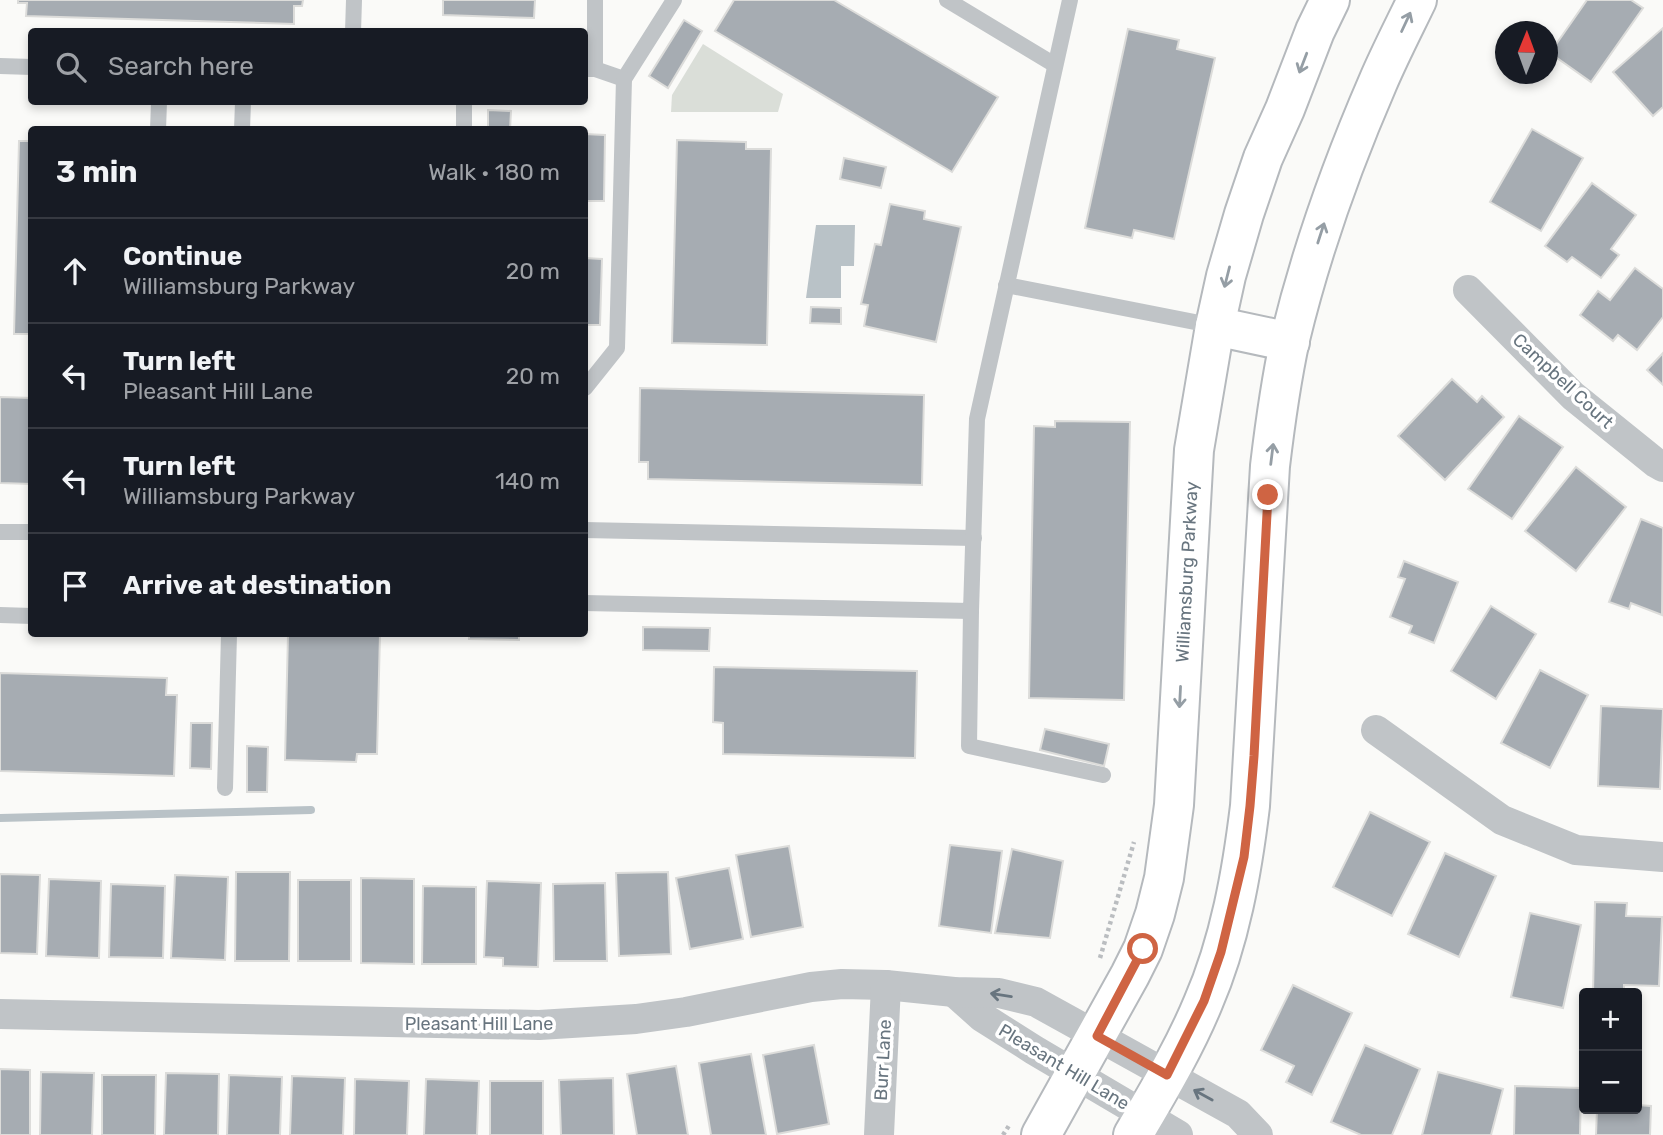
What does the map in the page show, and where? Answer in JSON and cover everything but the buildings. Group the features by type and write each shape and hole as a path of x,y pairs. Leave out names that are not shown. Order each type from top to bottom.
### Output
{"street":[{"name":"Williamsburg Parkway","path":"1041,1135 1143,949 1155,914 1164,878 1174,805 1194,450 1215,326 1226,276 1263,158 1330,0"},
{"path":"1139,1125 1204,1001 1221,952 1244,857 1254,756 1270,466 1290,342 1337,187 1378,82 1417,0"},
{"name":"Campbell Court","path":"1468,290 1573,396 1663,467"},
{"path":"1215,326 1290,342"},
{"path":"1376,730 1502,820 1576,850 1663,857"},
{"name":"Pleasant Hill Lane","path":"0,1014 539,1025 590,1023 686,1012 811,987 842,984 999,993 1036,1002 1238,1114 1258,1135"},
{"name":"Burr Lane","path":"879,1135 886,985"},
{"name":"Pleasant Hill Lane","path":"954,992 982,1017 1076,1075 1139,1125 1178,1135"}],"lane":[{"path":"353,28 354,0"},
{"path":"595,0 590,69 624,79"},
{"path":"588,384 617,348 624,79 674,0"},
{"path":"947,0 1055,65"},
{"path":"1070,0 977,419 969,746 1103,775"},
{"path":"0,66 28,66"},
{"path":"159,105 159,126"},
{"path":"242,126 243,105"},
{"path":"464,105 464,126"},
{"path":"1006,285 1215,326"},
{"path":"588,530 974,538"},
{"path":"0,532 28,533"},
{"path":"588,603 971,611"},
{"path":"0,615 28,616"},
{"path":"225,788 229,637"}],"shaded area":[{"path":"703,44 783,94 778,112 671,112 672,95"},
{"path":"816,225 855,225 854,266 841,266 841,298 806,298"}],"waterway":[{"path":"0,818 311,810"}],"route":[{"path":"1143,949 1097,1036 1167,1075 1204,1001 1221,952 1244,857 1254,756 1268,495"}]}
